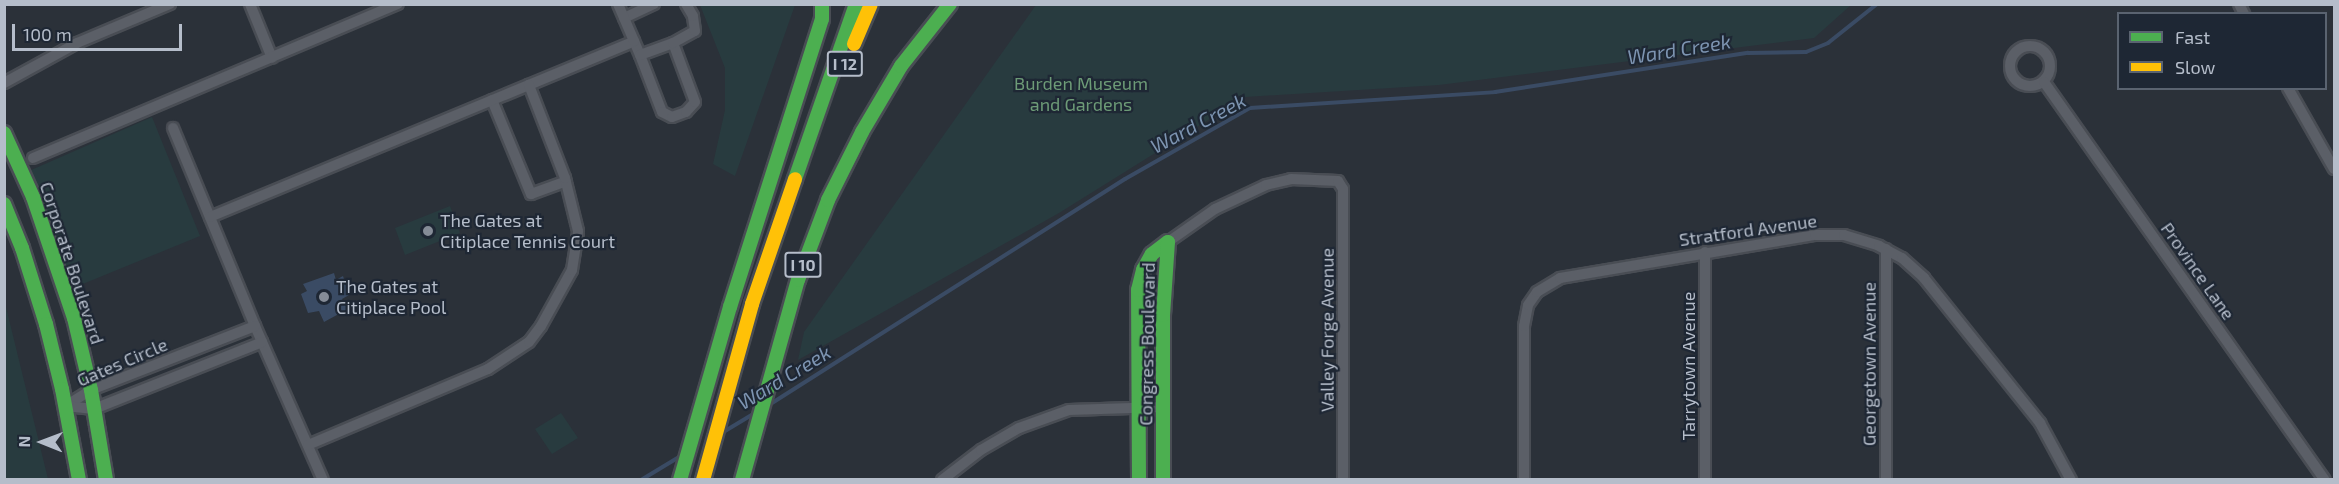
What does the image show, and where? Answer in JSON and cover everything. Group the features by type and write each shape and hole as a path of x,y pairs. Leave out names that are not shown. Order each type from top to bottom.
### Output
{"main road":[{"path":"680,480 710,375 822,19 822,4"},
{"path":"822,19 834,4"},
{"name":"I 10","path":"703,480 752,304 855,4"},
{"name":"I 12","path":"814,121 840,76 871,4"},
{"name":"I 10","path":"742,480 812,240 862,132 901,66 950,4"},
{"name":"Corporate Boulevard","path":"4,133 33,197 74,318 91,390 106,480"},
{"path":"4,204 22,248 46,324 79,480"},
{"name":"Congress Boulevard","path":"1139,480 1138,290 1143,270 1152,254 1168,242"},
{"name":"Congress Boulevard","path":"1163,480 1163,315 1168,242"},
{"path":"1139,314 1163,315"}],"street":[{"path":"4,83 77,43 170,4"},
{"path":"250,4 272,58"},
{"path":"33,158 398,4"},
{"path":"618,4 662,112 672,117 686,112 695,102 673,43"},
{"path":"624,18 654,4"},
{"path":"639,55 673,43 695,31 693,16 686,4"},
{"path":"210,218 634,41"},
{"name":"Province Lane","path":"2044,82 2325,480"},
{"path":"308,445 488,369 529,342 556,301 572,270 578,231 566,181 529,85"},
{"path":"2289,90 2334,169"},
{"path":"492,100 531,194 566,181"},
{"path":"173,128 255,326 323,480"},
{"name":"Valley Forge Avenue","path":"1168,242 1215,209 1266,185 1291,179 1338,181 1343,189 1343,480"},
{"name":"Stratford Avenue","path":"1524,480 1524,326 1528,305 1537,292 1560,278 1815,235 1844,235 1886,249 1902,258 1924,278 2040,423 2071,480"},
{"name":"Georgetown Avenue","path":"1886,249 1886,480"},
{"name":"Tarrytown Avenue","path":"1705,252 1705,480"},
{"name":"Gates Circle","path":"65,406 91,390 255,326"},
{"name":"Gates Circle","path":"65,406 94,409 262,342"},
{"path":"942,480 981,450 1040,420 1069,410 1163,407"}],"green space":[{"path":"700,5 795,5 735,176 713,164 725,110 725,68"},
{"name":"Burden Museum and Gardens","path":"1036,5 1851,5 1814,38 1439,85 1245,97 1059,213 798,360 804,332"},
{"path":"152,117 200,236 73,288 29,171"},
{"name":"The Gates at Citiplace Tennis Court","path":"450,206 460,233 405,255 395,228"},
{"path":"5,303 48,479 5,479"},
{"path":"561,413 578,438 552,454 535,429"}],"water":[{"name":"The Gates at Citiplace Pool","path":"334,273 336,280 343,276 349,295 342,299 348,309 324,322 319,311 308,313 301,294 307,291 303,284"}],"waterway":[{"name":"Ward Creek","path":"772,403 1125,179 1250,108 1495,92 1748,53 1806,52 1828,43 1877,4"},
{"name":"Ward Creek","path":"725,431 752,415"},
{"name":"Ward Creek","path":"641,480 679,457"}],"traffic: fast":[{"path":"680,480 730,307 822,19 822,4"},
{"path":"795,179 856,4"},
{"path":"742,480 798,280 828,200 862,132 901,66 950,4"},
{"path":"4,133 33,197 74,318 91,390 106,480"},
{"path":"4,204 22,248 46,324 62,389 79,480"},
{"path":"1139,480 1138,290 1143,270 1152,254 1168,242"},
{"path":"1163,480 1163,315 1168,242"}],"traffic: slow":[{"path":"854,44 871,4"},
{"path":"703,480 752,304 795,179"}],"place":[{"name":"The Gates at Citiplace Tennis Court","path":"428,231"},
{"name":"The Gates at Citiplace Pool","path":"324,297"}]}
